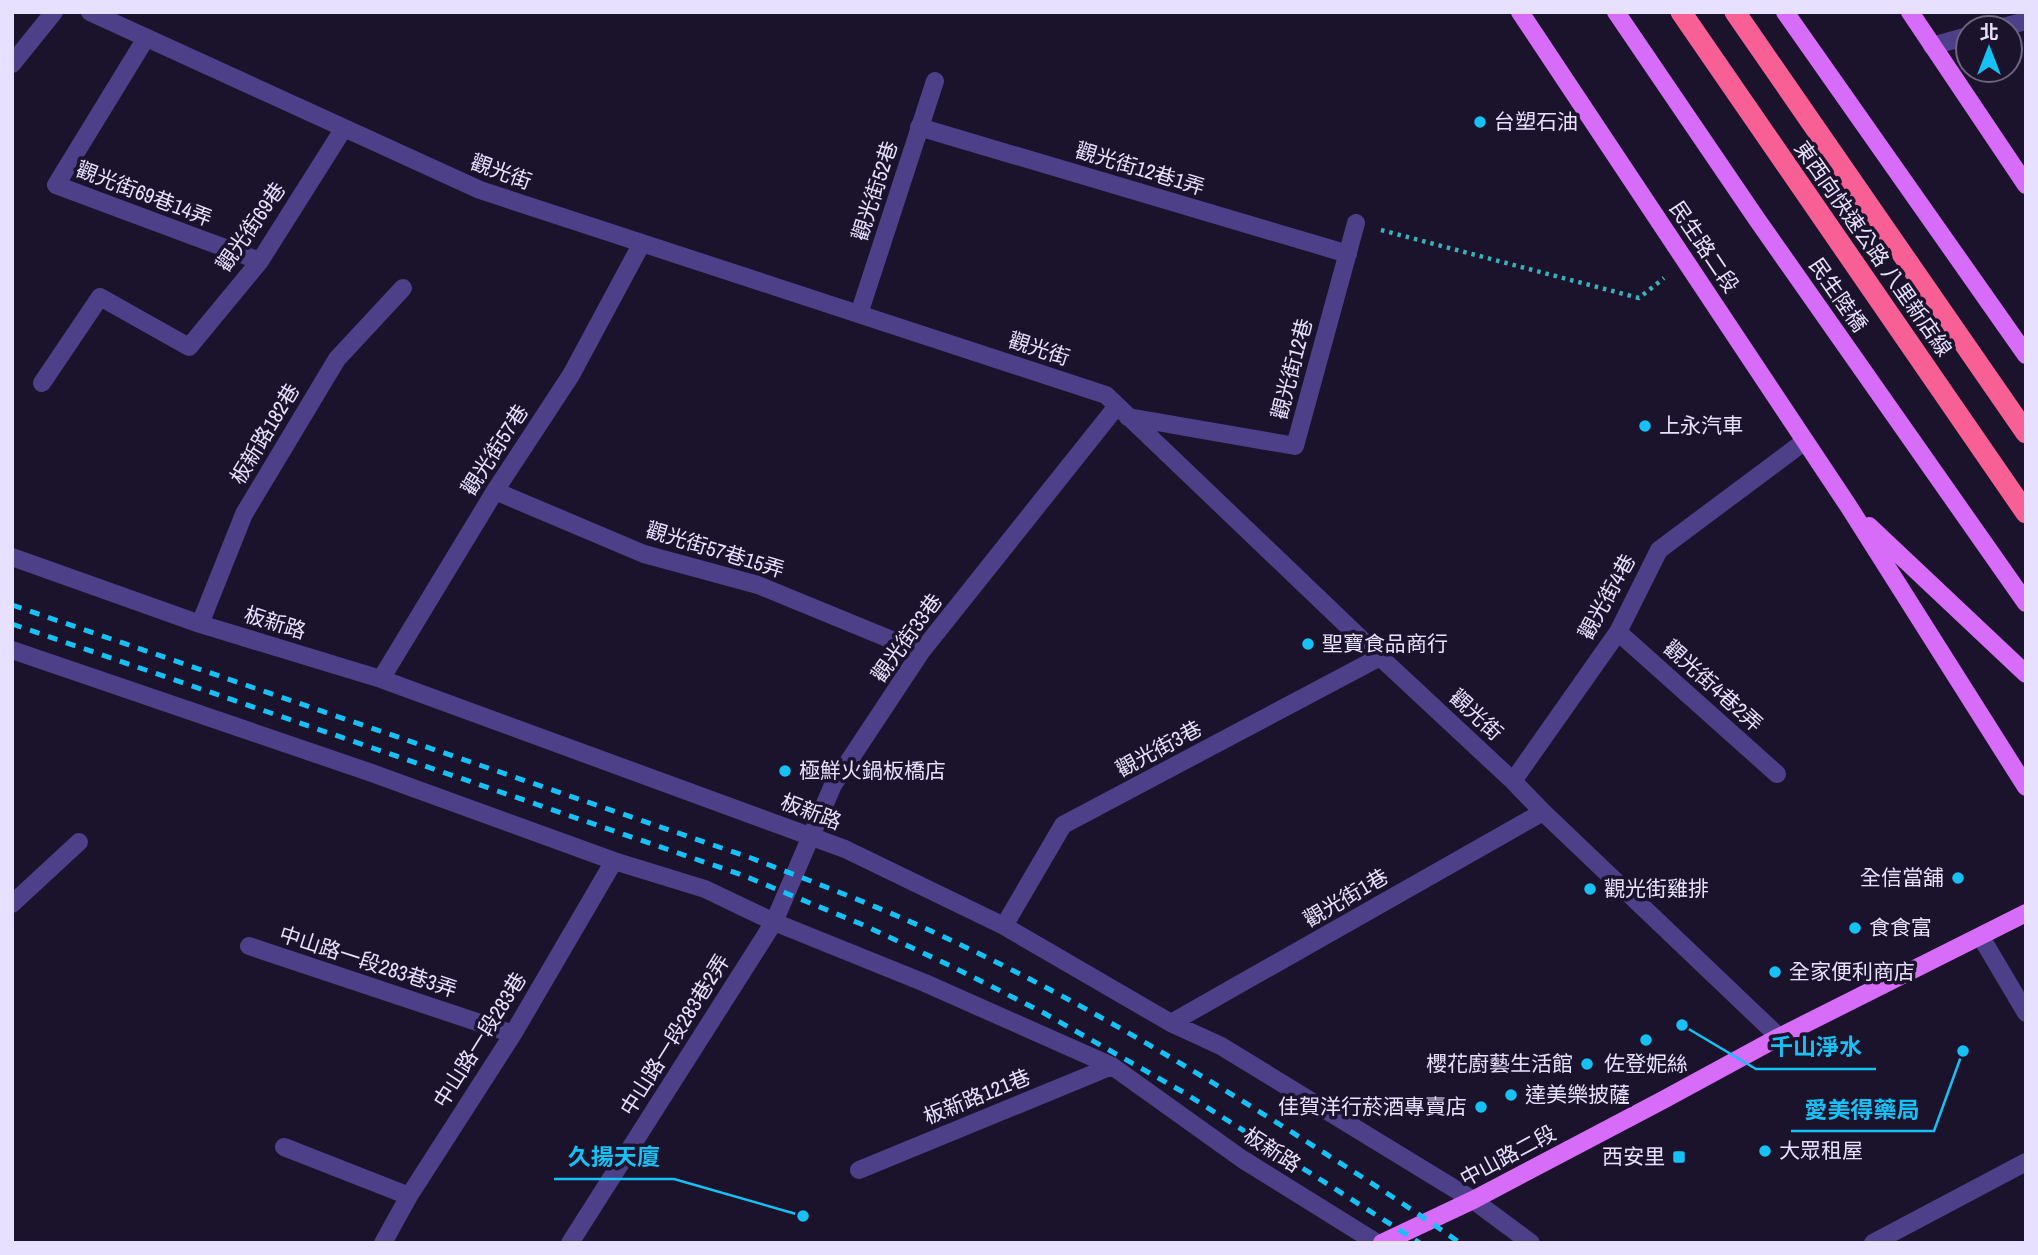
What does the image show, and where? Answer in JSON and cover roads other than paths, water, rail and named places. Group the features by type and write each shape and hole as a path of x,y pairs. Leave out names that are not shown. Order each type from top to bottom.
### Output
{"highway":[{"name":"東西向快速公路 八里新店線","path":"1681,12 2026,513"},
{"name":"東西向快速公路 八里新店線","path":"1735,12 2026,433"}],"main road":[{"name":"民生路二段","path":"1520,12 1849,507 2026,787"},
{"name":"民生陸橋","path":"1616,12 1756,218 2026,603"},
{"path":"1785,12 2026,355"},
{"path":"1910,12 2026,186"},
{"name":"民生路二段","path":"1849,507 2026,674"},
{"name":"中山路二段","path":"1380,1243 1473,1200 1779,1037 2026,913"}],"street":[{"path":"12,64 54,12"},
{"name":"觀光街","path":"90,12 480,190 1106,395 1779,1037"},
{"name":"觀光街69巷14弄","path":"146,38 56,185 260,261"},
{"path":"1932,46 1954,40"},
{"name":"觀光街52巷","path":"859,314 934,81"},
{"name":"觀光街12巷1弄","path":"919,127 1348,254"},
{"name":"觀光街69巷","path":"43,383 100,297 189,347 260,261 344,128"},
{"name":"觀光街12巷","path":"1123,411 1295,446 1356,223"},
{"name":"觀光街57巷","path":"380,679 495,491 570,375 642,243"},
{"name":"板新路182巷","path":"200,625 244,514 337,359 403,288"},
{"name":"觀光街33巷","path":"774,922 833,785 921,652 1123,411"},
{"name":"觀光街4巷","path":"1513,781 1618,632 1659,550 1805,441"},
{"name":"觀光街57巷15弄","path":"495,491 644,554 758,585 921,652"},
{"name":"板新路","path":"12,557 200,625 380,679 845,849 1004,926 1171,1023 1221,1046 1473,1200 1531,1243"},
{"name":"觀光街4巷2弄","path":"1618,632 1777,774"},
{"name":"板新路","path":"12,650 369,772 614,861 705,889 774,922 925,983 1112,1066 1242,1158 1380,1243"},
{"name":"觀光街3巷","path":"1004,926 1063,825 1380,657"},
{"name":"觀光街1巷","path":"1171,1023 1543,812"},
{"path":"12,904 79,842"},
{"name":"中山路一段283巷","path":"383,1243 409,1196 513,1034 614,861"},
{"name":"中山路一段283巷2弄","path":"570,1243 774,922"},
{"path":"1981,937 2026,1013"},
{"name":"中山路一段283巷3弄","path":"249,946 513,1034"},
{"name":"板新路121巷","path":"859,1170 1112,1066"},
{"path":"284,1147 409,1196"},
{"path":"1873,1243 2026,1162"}],"railway":[{"path":"12,605 751,858 909,921 1043,986 1162,1053 1348,1168 1460,1243"},
{"path":"12,624 742,875 861,924 1042,1012 1183,1092 1420,1243"}],"place":[{"name":"台塑石油","path":"1480,122"},
{"name":"上永汽車","path":"1645,426"},
{"name":"聖寶食品商行","path":"1308,644"},
{"name":"極鮮火鍋板橋店","path":"785,771"},
{"name":"全信當舖","path":"1958,878"},
{"name":"觀光街雞排","path":"1590,889"},
{"name":"食食富","path":"1855,928"},
{"name":"全家便利商店","path":"1775,972"},
{"name":"千山淨水","path":"1682,1025"},
{"name":"佐登妮絲","path":"1646,1040"},
{"name":"愛美得藥局","path":"1963,1051"},
{"name":"櫻花廚藝生活館","path":"1587,1064"},
{"name":"達美樂披薩","path":"1511,1095"},
{"name":"佳賀洋行菸酒專賣店","path":"1481,1107"},
{"name":"大眾租屋","path":"1765,1151"},
{"name":"西安里","path":"1679,1157"},
{"name":"久揚天廈","path":"803,1216"}]}
